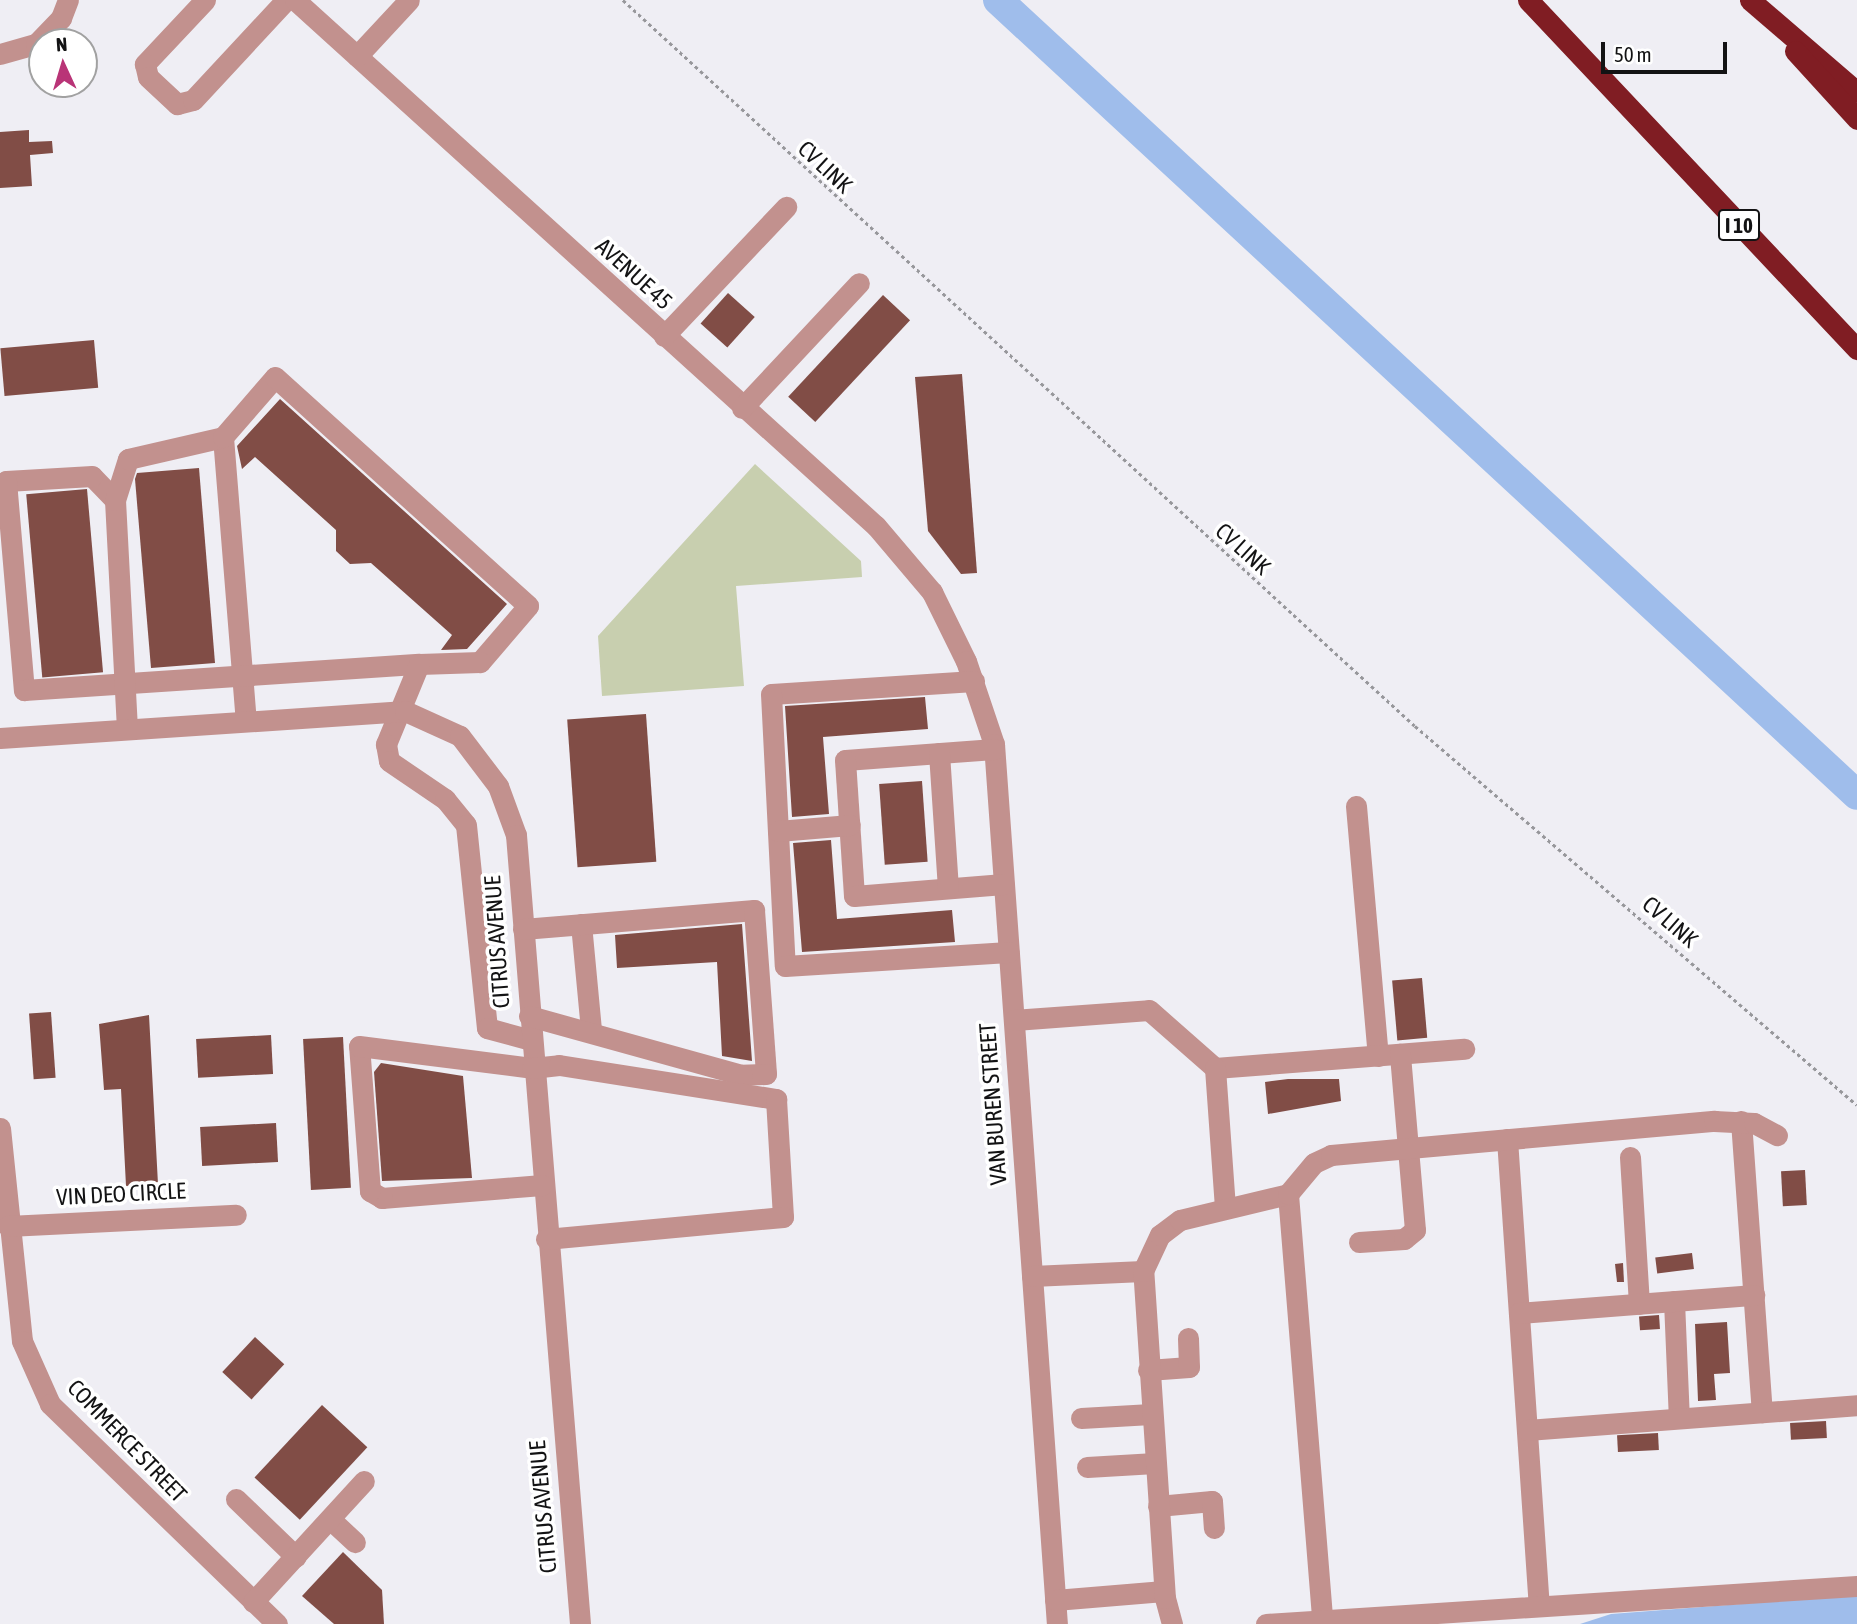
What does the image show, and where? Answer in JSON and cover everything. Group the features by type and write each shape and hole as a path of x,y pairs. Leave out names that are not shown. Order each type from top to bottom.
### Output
{"highway":[{"name":"I 10","path":"1528,0 1855,349"},
{"path":"1757,7 1857,92"},
{"path":"1757,7 1857,119"}],"street":[{"path":"0,54 36,44 61,18 68,0"},
{"path":"205,0 145,64 148,77 177,104 193,100 286,0"},
{"name":"AVENUE 45","path":"295,0 742,408 876,526 932,592"},
{"path":"357,57 409,0"},
{"path":"664,336 786,207"},
{"path":"742,408 859,283"},
{"path":"115,500 92,476 3,481 24,690 124,680 242,672 480,662 528,606 275,377 223,437 128,459 115,500 124,680 127,729"},
{"path":"223,437 246,722"},
{"name":"VAN BUREN STREET","path":"932,592 974,681 994,750 1057,1624"},
{"path":"419,664 404,711 386,744 389,761 445,799 466,825 487,1028 531,1040"},
{"path":"974,681 771,694 785,966 1009,952"},
{"name":"CITRUS AVENUE","path":"0,738 404,711 460,736 498,786 516,835 532,1068 580,1624"},
{"path":"994,750 845,760 854,896 1004,884"},
{"path":"939,753 948,888"},
{"path":"1356,806 1378,1056"},
{"path":"778,831 850,825"},
{"path":"523,929 754,910 766,1074 742,1075 591,1030 529,1016"},
{"path":"581,924 591,1030"},
{"path":"1014,1020 1149,1010 1215,1068 1225,1206"},
{"path":"542,1185 382,1198 370,1191 359,1046 532,1068 559,1065 776,1099 783,1217 547,1239"},
{"path":"1215,1068 1464,1049"},
{"path":"1360,1242 1412,1235 1400,1054"},
{"path":"1172,1624 1164,1591 1143,1271 1160,1236 1180,1220 1225,1206 1288,1194 1314,1163 1331,1155 1741,1121 1777,1135"},
{"path":"1741,1121 1762,1412"},
{"name":"COMMERCE STREET","path":"0,1128 8,1226 22,1341 50,1404 277,1624"},
{"path":"1507,1139 1539,1606"},
{"path":"1630,1157 1639,1304"},
{"path":"1288,1194 1322,1619"},
{"name":"VIN DEO CIRCLE","path":"8,1226 236,1215"},
{"path":"1032,1276 1143,1271"},
{"path":"1519,1312 1754,1295"},
{"path":"1674,1301 1679,1418"},
{"path":"1148,1370 1189,1367 1188,1338"},
{"path":"1527,1430 1857,1405"},
{"path":"1081,1418 1152,1414"},
{"path":"1087,1467 1155,1463"},
{"path":"253,1602 364,1481"},
{"path":"236,1499 296,1557"},
{"path":"1158,1506 1212,1502 1214,1528"},
{"path":"331,1518 355,1542"},
{"path":"1266,1624 1857,1586"},
{"path":"1055,1600 1164,1591"}],"path":[{"name":"CV LINK","path":"623,0 1415,726 1857,1105"}],"green space":[{"path":"755,464 861,561 862,577 736,586 744,686 602,696 598,636"}],"water":[{"path":"1857,1595 1857,1624 1580,1624 1611,1614"}],"building":[{"path":"29,130 29,142 52,141 53,153 30,155 32,186 0,188 0,132"},
{"path":"728,293 755,317 727,348 701,323"},
{"path":"883,295 910,320 815,422 788,397"},
{"path":"94,340 98,388 5,396 0,348"},
{"path":"962,374 977,573 961,574 928,531 915,377"},
{"path":"280,399 507,604 467,649 441,650 452,635 371,563 350,564 336,551 336,530 255,457 242,469 237,446"},
{"path":"199,468 215,663 151,668 135,479 137,473"},
{"path":"87,489 103,672 42,678 26,494"},
{"path":"925,697 928,729 823,737 829,814 792,817 785,706"},
{"path":"646,714 656,862 578,867 567,720"},
{"path":"922,781 928,862 885,865 879,784"},
{"path":"831,840 837,919 952,910 955,942 802,952 793,843"},
{"path":"742,924 752,1061 722,1056 717,962 617,968 615,935"},
{"path":"1422,978 1427,1038 1397,1040 1392,981"},
{"path":"51,1012 56,1078 34,1079 29,1014"},
{"path":"149,1015 158,1184 126,1186 121,1089 104,1090 99,1024"},
{"path":"271,1035 273,1074 198,1078 196,1039"},
{"path":"343,1037 351,1188 311,1190 303,1039"},
{"path":"381,1063 463,1076 472,1178 382,1181 374,1072"},
{"path":"1339,1079 1341,1101 1268,1114 1265,1082"},
{"path":"276,1123 278,1162 202,1166 200,1127"},
{"path":"1805,1170 1807,1205 1783,1206 1781,1171"},
{"path":"1692,1253 1694,1269 1657,1273 1655,1258"},
{"path":"1623,1263 1624,1282 1617,1282 1615,1264"},
{"path":"1659,1315 1660,1329 1640,1330 1639,1316"},
{"path":"1727,1322 1730,1373 1714,1374 1716,1400 1698,1401 1695,1324"},
{"path":"255,1337 284,1364 252,1399 222,1372"},
{"path":"322,1405 367,1447 300,1520 254,1477"},
{"path":"1826,1421 1827,1438 1791,1440 1790,1423"},
{"path":"1658,1433 1659,1450 1618,1452 1617,1435"},
{"path":"343,1552 382,1590 384,1624 334,1624 302,1596"}],"waterway":[{"path":"998,0 1857,795"}]}
